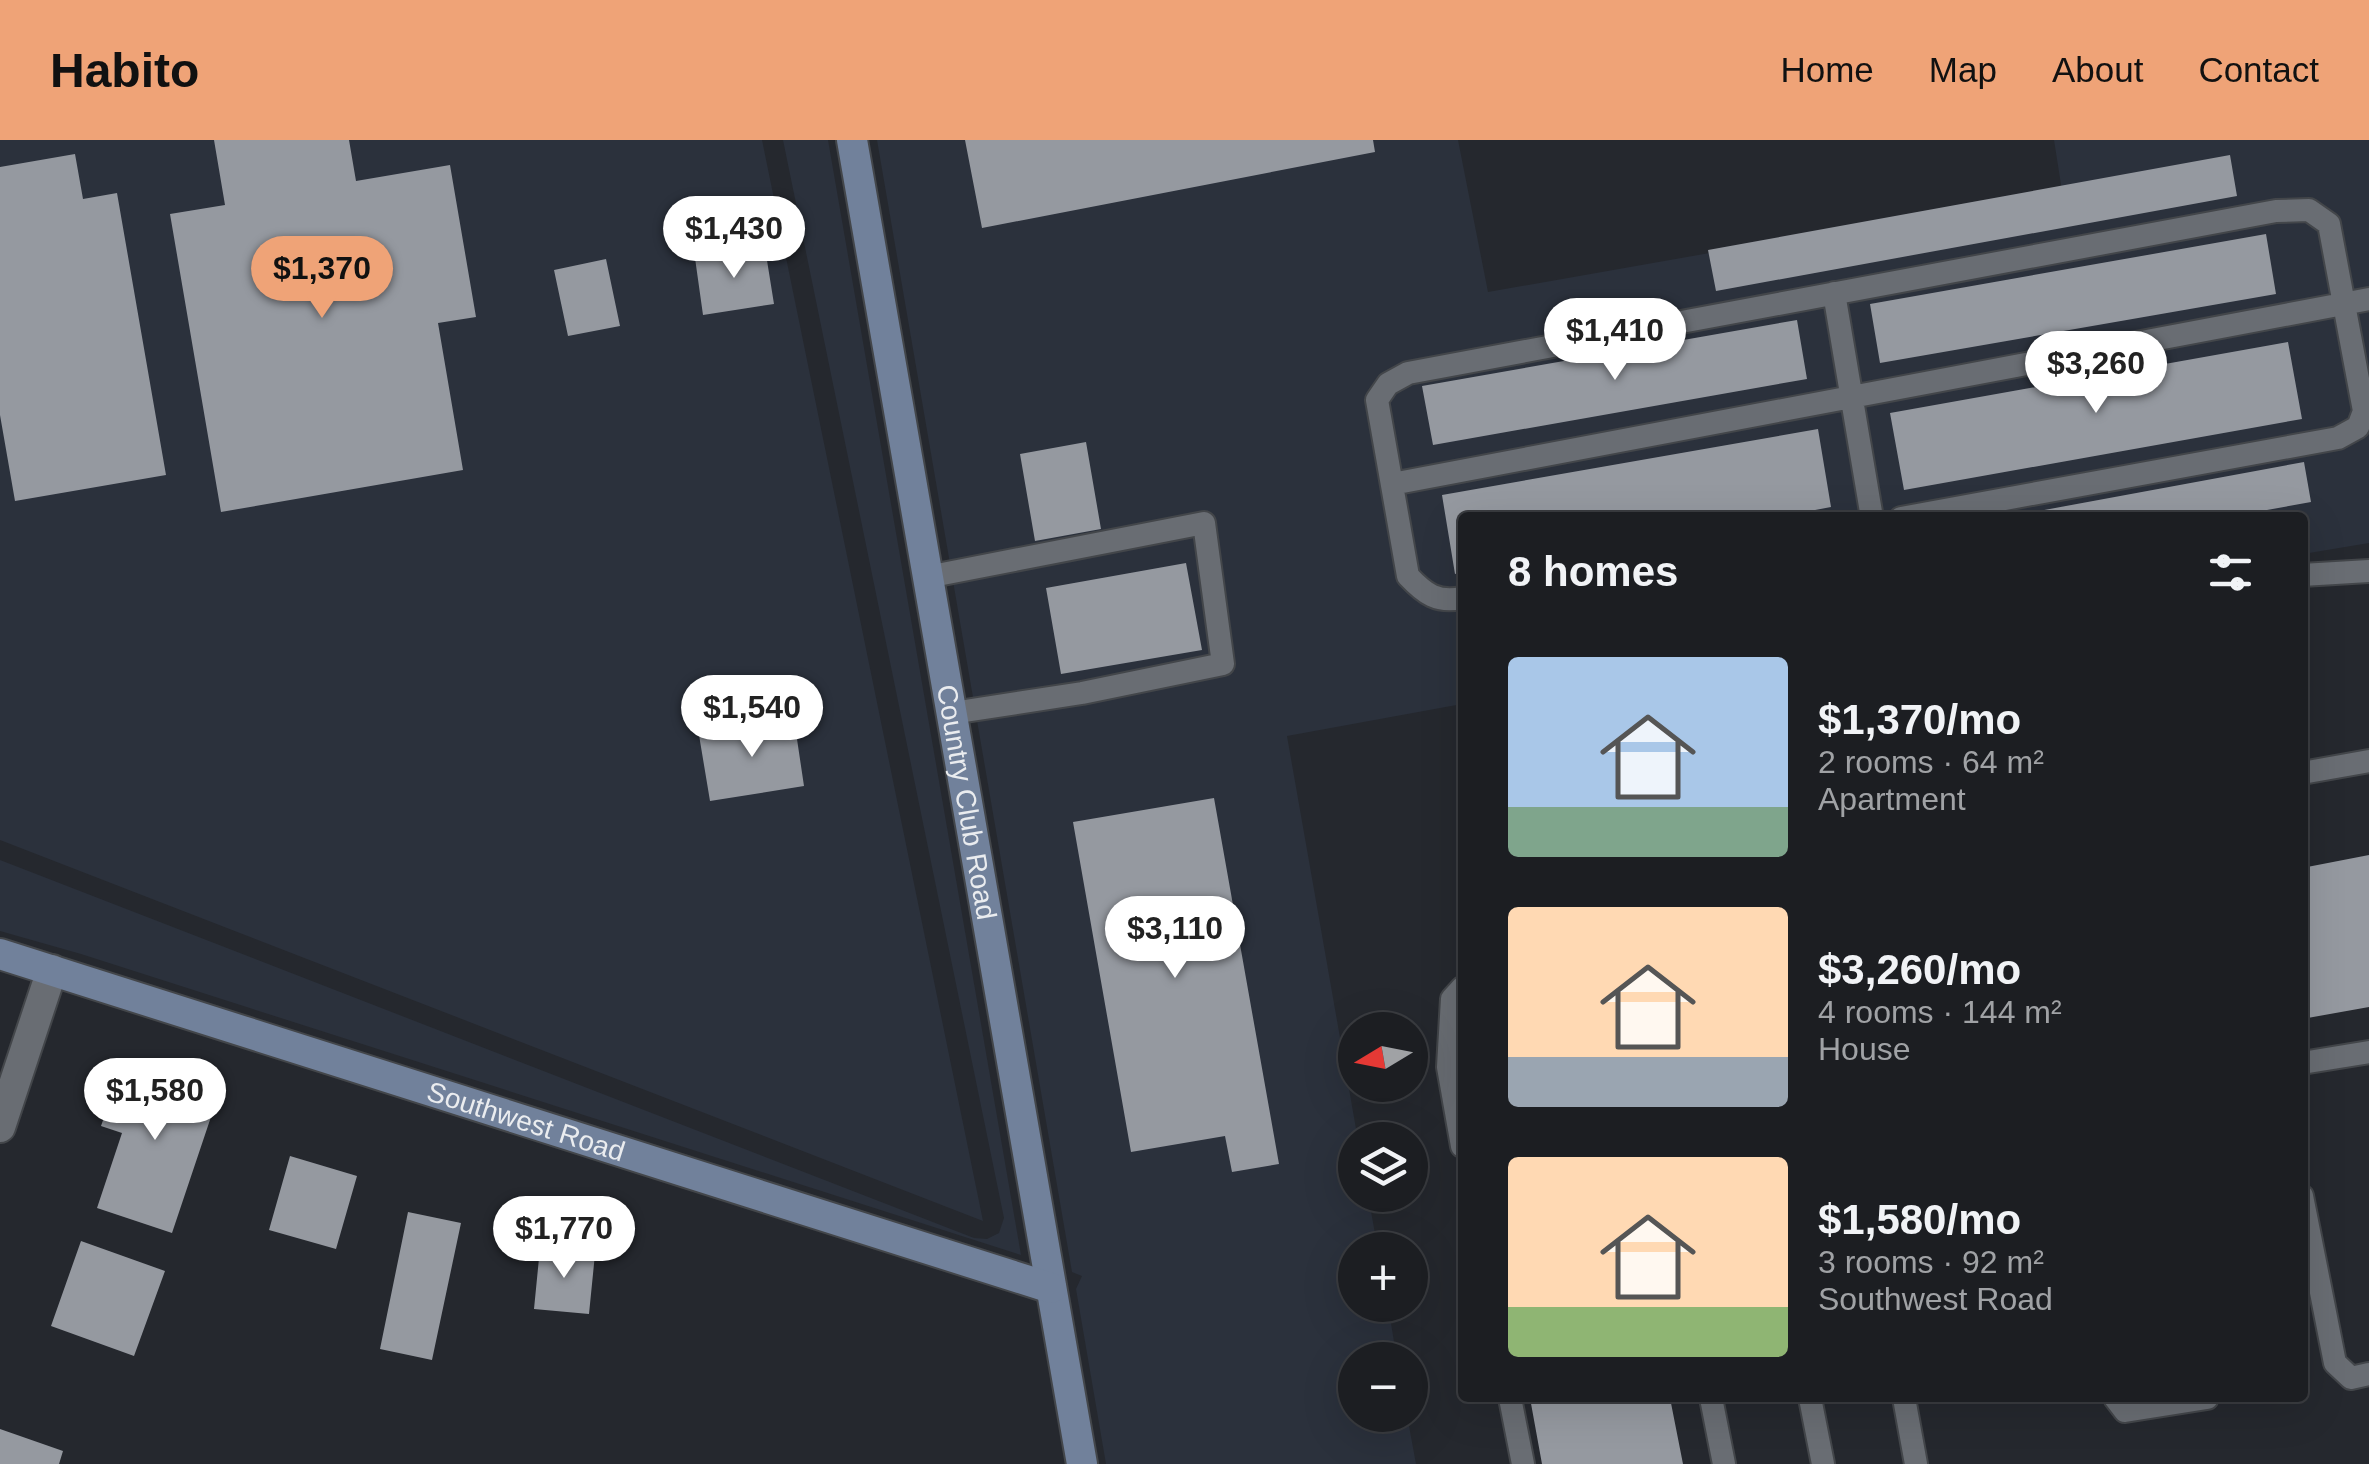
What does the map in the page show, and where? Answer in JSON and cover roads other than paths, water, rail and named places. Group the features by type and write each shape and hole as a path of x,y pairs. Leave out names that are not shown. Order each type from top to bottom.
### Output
{"street":[{"name":"Country Club Road","path":"852,140 1082,1464"},
{"name":"Southwest Road","path":"0,954 1051,1288"},
{"path":"0,1127 52,970"}],"lane":[{"path":"1458,599 1426,595 1408,576 1378,400 1388,384 1408,373 2276,211 2310,210 2329,224 2364,411 2358,427 2338,438 1934,512"},
{"path":"1834,293 1871,512"},
{"path":"1392,484 2369,299"},
{"path":"927,577 1204,523 1223,664 1082,694 952,713"},
{"path":"2308,574 2369,571"},
{"path":"2308,773 2369,761"},
{"path":"1458,992 1452,999 1448,1067 1458,1123"},
{"path":"2308,1062 2369,1052"},
{"path":"2308,1225 2336,1363 2351,1378 2369,1374"},
{"path":"1511,1402 1523,1464"},
{"path":"1712,1402 1724,1464"},
{"path":"1811,1402 1823,1464"},
{"path":"1905,1402 1916,1464"},
{"path":"2117,1402 2125,1411 2182,1402"}]}
